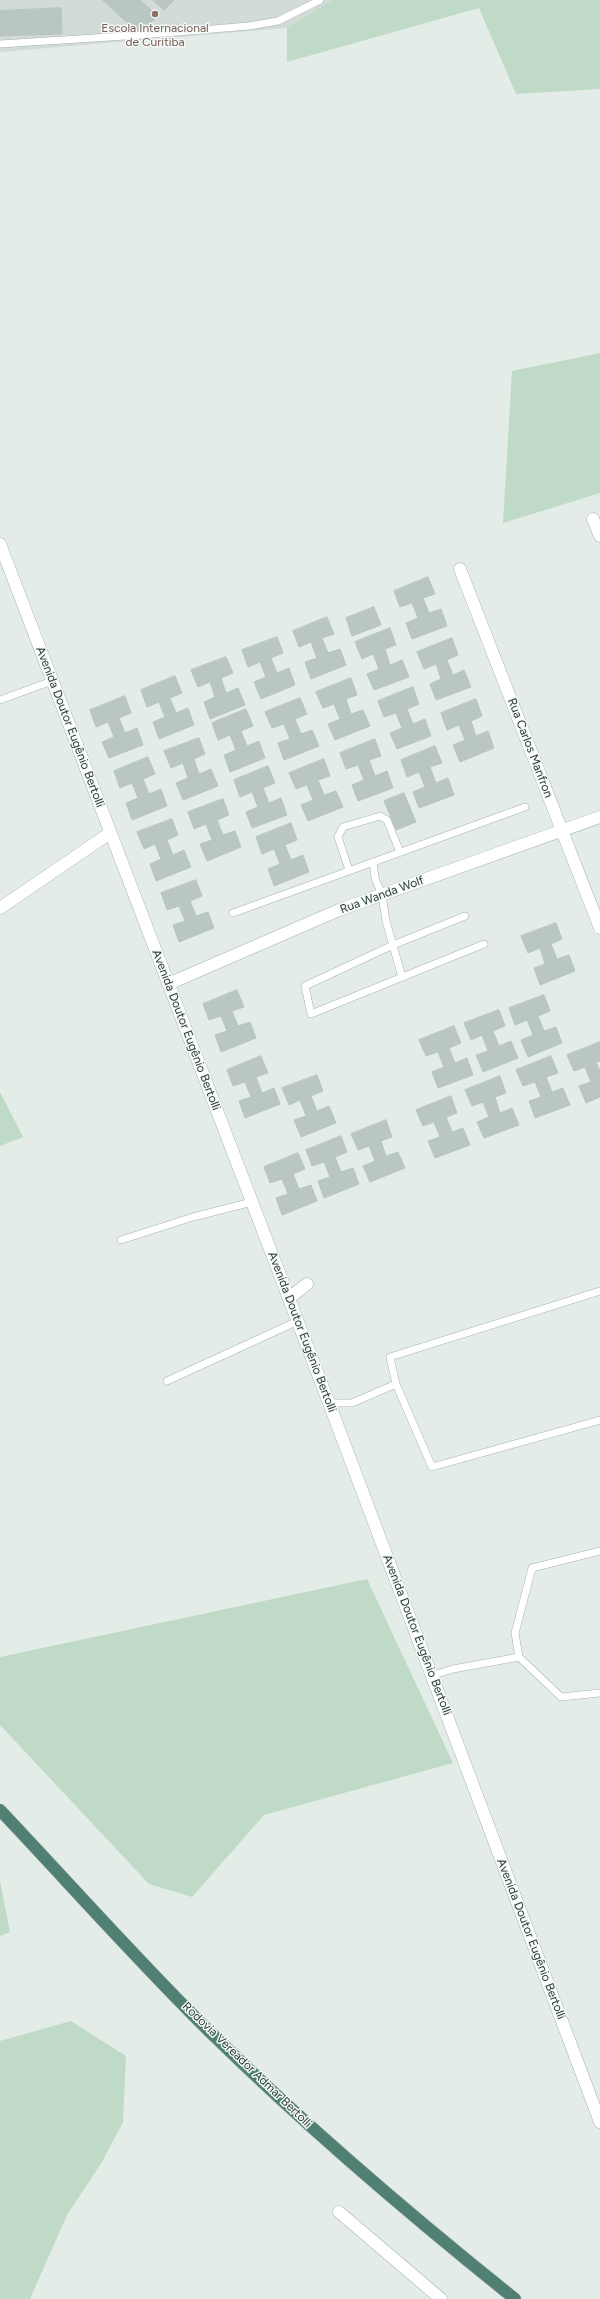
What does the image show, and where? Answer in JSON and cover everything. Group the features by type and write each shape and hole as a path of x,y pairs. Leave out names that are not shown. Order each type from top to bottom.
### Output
{"highway":[{"name":"Rodovia Vereador Admar Bertolli","path":"0,1810 168,1988 247,2067 393,2200 515,2299"}],"street":[{"path":"594,518 600,536"},
{"name":"Avenida Doutor Eugênio Bertolli","path":"0,544 298,1321 600,2122"},
{"name":"Rua Carlos Manfron","path":"460,569 600,928"},
{"name":"Rua Wanda Wolf","path":"168,984 339,910 600,817"},
{"path":"0,908 110,833"},
{"path":"289,1298 307,1284"},
{"path":"339,2212 441,2299"}],"lane":[{"path":"0,44 249,26 278,21 320,0"},
{"path":"0,700 52,681"},
{"path":"233,913 525,807"},
{"path":"349,870 338,837 343,828 380,816 387,820 400,852"},
{"path":"373,862 375,878 382,895 402,977"},
{"path":"465,916 393,945 305,986 311,1014 484,944"},
{"path":"121,1240 193,1217 252,1202"},
{"path":"600,1292 390,1358 396,1384 432,1467 600,1420"},
{"path":"166,1380 298,1321"},
{"path":"329,1403 352,1403 396,1384"},
{"path":"600,1551 532,1568 515,1633 519,1657 561,1697 600,1693"},
{"path":"432,1675 453,1669 519,1657"}],"shaded area":[{"name":"Escola Internacional de Curitiba","path":"0,0 332,0 287,28 0,52"}],"green space":[{"path":"332,0 600,0 600,89 516,94 479,8 287,62 287,28"},
{"path":"600,353 600,493 503,523 512,371"},
{"path":"0,1092 23,1137 0,1146"},
{"path":"367,1579 453,1763 264,1815 192,1897 149,1884 0,1725 0,1657"},
{"path":"0,1881 10,1932 0,1936"},
{"path":"71,2021 126,2056 123,2122 102,2162 67,2215 30,2299 0,2299 0,2041"}],"building":[{"path":"103,0 140,0 157,16 141,35"},
{"path":"153,0 174,0 164,10"},
{"path":"61,8 62,34 0,36 0,11"},
{"path":"428,577 435,594 423,598 429,613 441,609 447,626 412,639 406,623 418,618 412,603 400,607 394,591"},
{"path":"374,607 381,625 352,636 346,618"},
{"path":"327,617 334,634 322,638 328,653 340,649 346,665 311,679 305,662 317,658 311,642 299,647 293,631"},
{"path":"390,628 396,645 385,649 390,665 402,660 409,677 374,690 367,674 379,669 373,654 362,659 355,642"},
{"path":"277,637 283,653 271,658 277,673 289,668 295,685 261,699 254,682 266,677 260,662 248,667 242,650"},
{"path":"452,638 458,655 447,660 453,675 464,670 471,687 436,700 430,684 441,679 436,664 424,669 417,652"},
{"path":"226,657 233,673 221,678 226,693 238,688 245,705 210,719 204,702 215,697 210,682 198,687 191,670"},
{"path":"175,676 182,693 170,698 176,713 188,708 194,725 159,739 153,722 165,717 159,702 147,707 141,690"},
{"path":"351,678 357,695 346,699 351,714 363,710 370,726 335,740 328,724 340,719 334,704 323,708 316,692"},
{"path":"413,687 419,704 407,709 413,724 425,719 431,736 397,749 390,733 402,728 396,713 384,717 378,701"},
{"path":"125,696 131,713 119,718 125,733 137,728 143,745 109,758 102,742 114,737 108,722 96,727 90,710"},
{"path":"300,698 307,714 295,719 301,734 312,730 319,746 284,760 278,743 290,739 284,724 272,728 265,712"},
{"path":"476,699 482,716 471,721 476,736 488,731 494,748 460,762 453,745 465,740 459,725 447,730 441,713"},
{"path":"246,709 253,726 241,731 247,746 259,741 265,758 230,772 224,755 236,750 230,735 218,740 212,723"},
{"path":"199,738 205,754 194,759 199,774 211,769 218,786 183,800 176,783 188,778 183,763 171,768 164,751"},
{"path":"375,739 381,756 369,760 375,776 387,771 393,788 358,801 352,785 364,780 358,765 346,769 340,753"},
{"path":"435,746 442,763 430,767 436,783 448,778 454,795 419,808 413,792 425,787 419,772 407,777 401,760"},
{"path":"148,757 155,774 143,779 149,794 161,789 167,806 132,820 126,803 138,798 132,783 120,788 114,771"},
{"path":"324,759 330,776 318,780 324,795 336,791 343,807 308,821 301,805 313,800 307,785 296,789 289,773"},
{"path":"268,766 275,783 263,788 269,803 281,798 287,815 252,828 246,812 258,807 252,792 240,797 234,780"},
{"path":"404,793 416,822 396,830 384,801"},
{"path":"223,799 229,815 217,820 223,835 235,831 241,847 207,861 200,844 212,840 206,824 194,829 188,812"},
{"path":"172,819 178,835 167,840 173,855 184,850 191,867 156,881 150,864 161,859 155,844 144,849 137,832"},
{"path":"291,823 297,840 285,845 291,860 303,855 309,872 274,886 268,869 280,864 274,849 262,854 256,837"},
{"path":"196,880 202,896 190,901 196,916 208,912 214,928 179,942 173,925 185,921 179,906 167,910 161,893"},
{"path":"556,923 562,939 551,944 557,959 569,955 575,971 540,985 534,968 545,964 540,948 528,953 521,936"},
{"path":"237,990 244,1007 232,1011 238,1026 250,1022 256,1038 221,1052 215,1035 227,1031 221,1016 209,1020 203,1004"},
{"path":"544,995 550,1011 538,1016 544,1031 556,1027 562,1043 528,1057 521,1040 533,1035 527,1020 515,1025 509,1008"},
{"path":"499,1010 505,1026 493,1031 499,1046 511,1041 518,1058 483,1072 476,1055 488,1051 482,1035 471,1040 464,1023"},
{"path":"454,1026 461,1043 449,1048 455,1063 467,1058 473,1075 438,1088 432,1072 444,1067 438,1052 426,1056 419,1040"},
{"path":"600,1042 600,1061 596,1062 600,1071 600,1097 586,1103 579,1086 591,1082 585,1067 574,1071 567,1055"},
{"path":"261,1056 268,1073 256,1077 262,1093 274,1088 280,1104 245,1118 239,1101 251,1097 245,1082 233,1086 227,1070"},
{"path":"551,1056 558,1073 546,1077 552,1092 563,1088 570,1105 535,1118 529,1101 541,1097 535,1082 523,1086 516,1070"},
{"path":"317,1075 323,1091 311,1096 317,1111 329,1106 336,1123 301,1137 294,1120 306,1116 300,1100 289,1105 282,1088"},
{"path":"500,1076 506,1093 495,1097 500,1113 512,1108 519,1125 484,1138 477,1122 489,1117 483,1102 472,1106 465,1090"},
{"path":"451,1096 457,1113 446,1117 452,1132 463,1128 470,1145 435,1158 428,1141 440,1137 434,1122 423,1126 416,1110"},
{"path":"386,1120 392,1137 381,1141 386,1156 398,1152 405,1168 370,1182 363,1166 375,1161 369,1146 358,1150 351,1134"},
{"path":"341,1136 347,1152 335,1157 341,1172 353,1168 359,1184 324,1198 318,1181 330,1177 324,1162 312,1166 306,1150"},
{"path":"298,1153 305,1169 293,1174 299,1189 311,1185 317,1201 282,1215 276,1198 288,1194 282,1179 270,1183 264,1167"}],"place":[{"name":"Escola Internacional de Curitiba","path":"155,14"}]}
